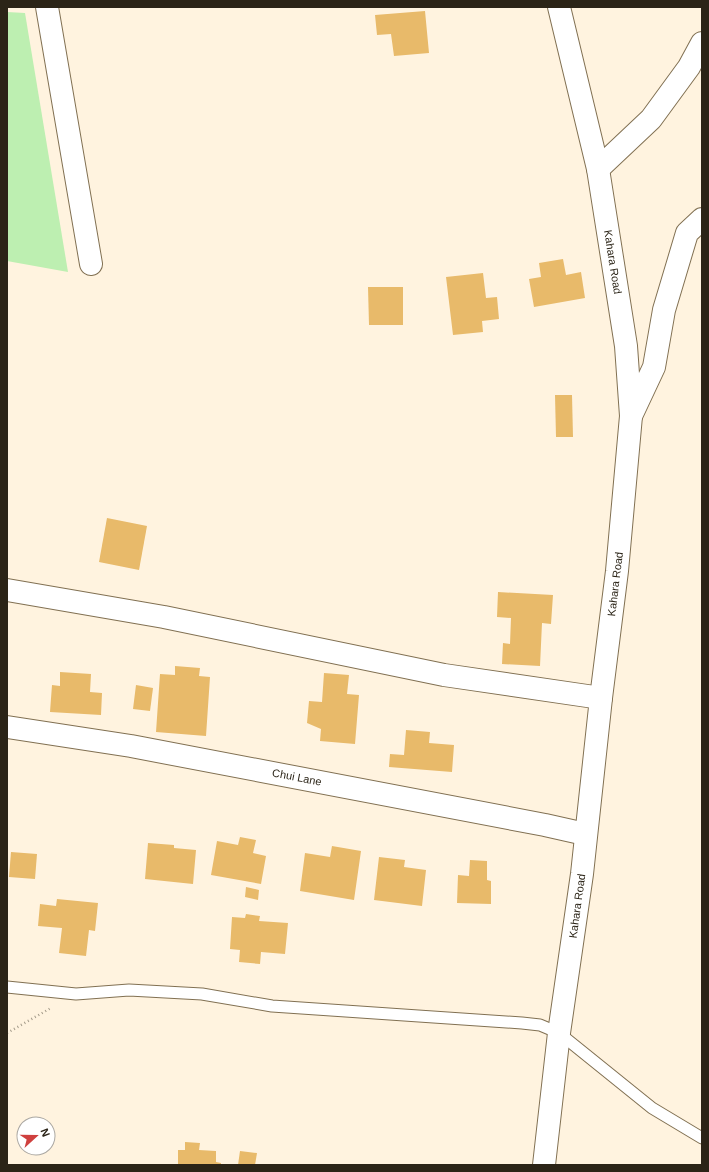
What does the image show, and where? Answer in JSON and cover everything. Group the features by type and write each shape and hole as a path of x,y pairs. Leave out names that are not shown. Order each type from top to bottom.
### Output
{"street":[{"path":"47,7 91,264"},
{"name":"Kahara Road","path":"544,1165 559,1032 582,874 585,834 617,571 631,416 626,346 598,169 559,7"},
{"path":"598,169 651,119 689,67 702,43"},
{"path":"631,416 654,367 664,310 687,233 702,219"},
{"path":"7,590 164,617 444,675 601,698"},
{"name":"Chui Lane","path":"7,727 139,747 585,834"}],"lane":[{"path":"7,987 76,994 129,990 202,994 272,1006 540,1025 559,1032 652,1108 702,1138"}],"path":[{"path":"7,1033 76,994"}],"green space":[{"path":"7,12 25,13 68,272 7,261"}],"building":[{"path":"425,11 429,53 394,56 391,34 377,35 375,15"},
{"path":"563,259 566,275 581,272 585,298 534,307 529,279 541,277 539,263"},
{"path":"483,273 486,298 497,297 499,319 482,321 483,332 453,335 446,277"},
{"path":"368,287 403,287 403,325 369,325"},
{"path":"555,395 572,395 573,437 556,437"},
{"path":"107,518 147,526 139,570 99,562"},
{"path":"498,592 553,595 551,624 542,623 540,666 502,664 503,643 510,644 511,618 497,617"},
{"path":"175,666 200,668 199,676 210,677 206,736 156,732 160,674 175,675"},
{"path":"60,672 91,674 90,692 102,693 101,715 50,712 52,685 60,686"},
{"path":"324,673 349,675 347,694 359,695 355,744 320,741 321,729 307,723 309,701 322,702"},
{"path":"136,685 153,688 150,711 133,709"},
{"path":"406,730 430,732 429,743 454,745 452,772 389,767 390,754 404,755"},
{"path":"240,837 256,840 253,853 266,856 261,884 211,875 217,841 238,845"},
{"path":"148,843 174,845 174,848 196,850 193,884 145,879"},
{"path":"332,846 361,851 354,900 300,891 305,853 330,857"},
{"path":"11,852 37,854 35,879 9,877"},
{"path":"379,857 405,860 404,867 426,870 422,906 374,900"},
{"path":"470,860 487,861 487,880 491,881 491,904 457,903 458,875 469,876"},
{"path":"246,887 259,890 258,900 245,897"},
{"path":"57,899 98,903 95,931 89,930 86,956 59,953 62,928 38,926 40,904 56,906"},
{"path":"246,914 260,916 259,921 288,923 285,954 261,952 260,964 239,962 240,950 230,949 232,917 245,918"},
{"path":"185,1142 200,1143 199,1150 216,1151 216,1162 221,1163 221,1165 178,1165 178,1150 185,1150"},
{"path":"240,1151 257,1153 255,1165 238,1165"}]}
